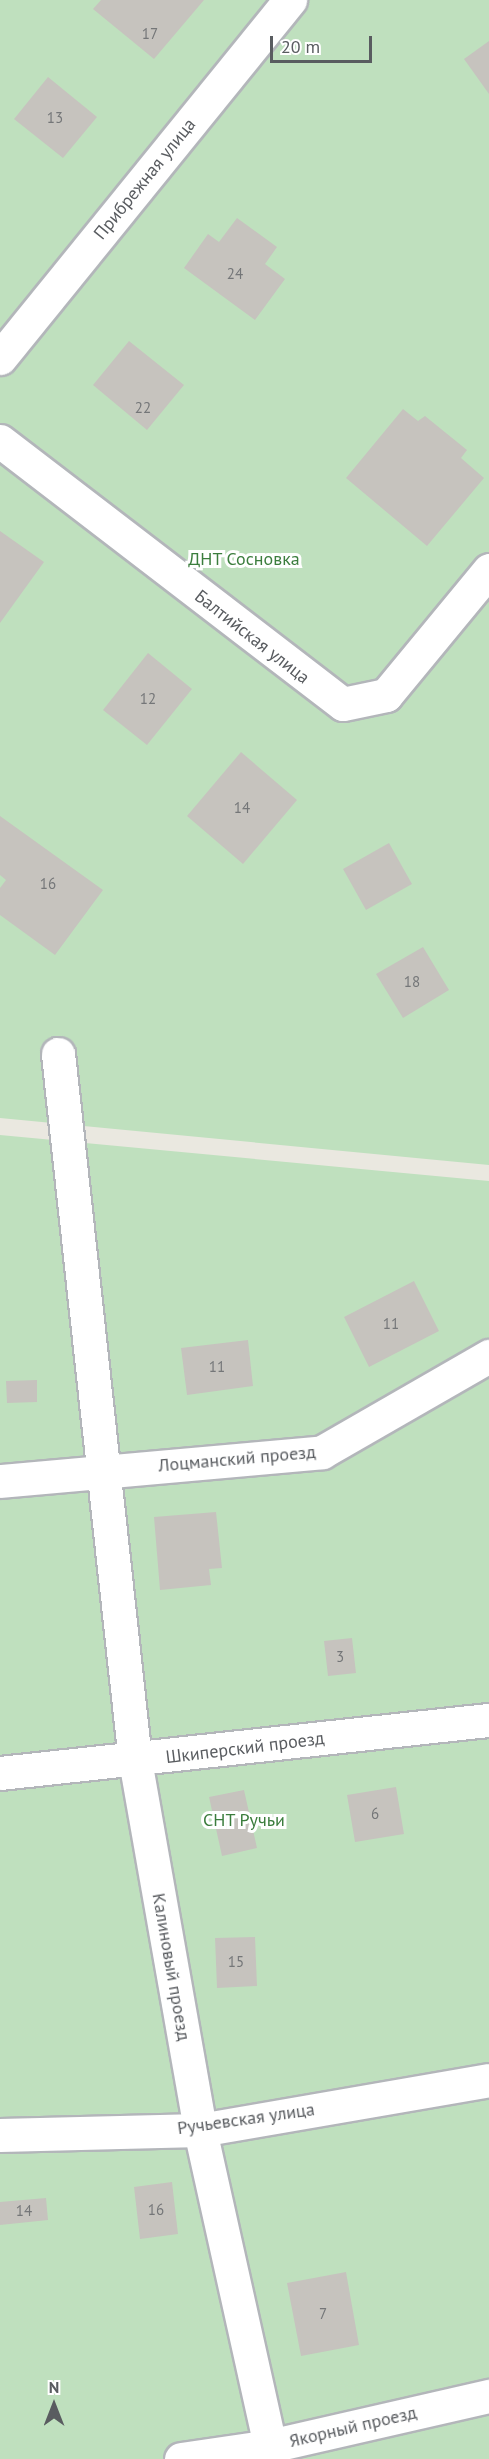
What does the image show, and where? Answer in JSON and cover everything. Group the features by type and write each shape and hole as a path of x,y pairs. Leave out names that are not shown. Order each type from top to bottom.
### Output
{"street":[{"name":"Прибрежная улица","path":"0,358 290,0"},
{"name":"Балтийская улица","path":"0,441 343,704 386,695 489,570"},
{"name":"Калиновый проезд","path":"58,1054 135,1760 200,2130 271,2452"},
{"name":"Лоцманский проезд","path":"0,1481 322,1452 489,1356"},
{"name":"Шкиперский проезд","path":"0,1773 489,1720"},
{"name":"Ручьевская улица","path":"0,2135 200,2130 489,2080"},
{"name":"Якорный проезд","path":"181,2459 271,2452 489,2396"}],"green space":[{"name":"ДНТ Сосновка","path":"0,0 489,0 489,1165 0,1118"},
{"name":"СНТ Ручьи","path":"0,1135 489,1181 489,2459 0,2459"}],"building":[{"path":"101,0 204,0 154,59 93,9"},
{"path":"489,41 489,94 464,59"},
{"path":"48,77 97,117 63,158 14,119"},
{"path":"237,218 277,247 265,264 285,279 255,320 184,268 208,234 219,242"},
{"path":"129,341 184,385 147,430 93,385"},
{"path":"403,409 418,421 425,416 467,450 461,458 484,478 427,546 346,478"},
{"path":"0,531 44,562 0,623"},
{"path":"148,653 192,689 147,745 103,710"},
{"path":"241,752 297,800 243,864 187,816"},
{"path":"0,816 103,890 55,955 0,915 0,888 6,880 0,875"},
{"path":"389,843 412,884 366,910 343,869"},
{"path":"423,947 449,990 403,1018 376,974"},
{"path":"414,1281 439,1331 369,1367 344,1317"},
{"path":"248,1340 253,1386 187,1395 181,1348"},
{"path":"37,1380 37,1402 7,1403 6,1381"},
{"path":"216,1512 222,1568 209,1569 211,1585 160,1590 154,1517"},
{"path":"352,1638 356,1673 328,1676 324,1641"},
{"path":"396,1787 404,1834 355,1842 347,1795"},
{"path":"244,1790 257,1848 222,1856 209,1797"},
{"path":"255,1937 257,1986 217,1988 215,1938"},
{"path":"172,2182 178,2234 140,2239 134,2187"},
{"path":"46,2198 48,2220 0,2225 0,2202"},
{"path":"346,2272 359,2345 301,2356 287,2283"}]}
